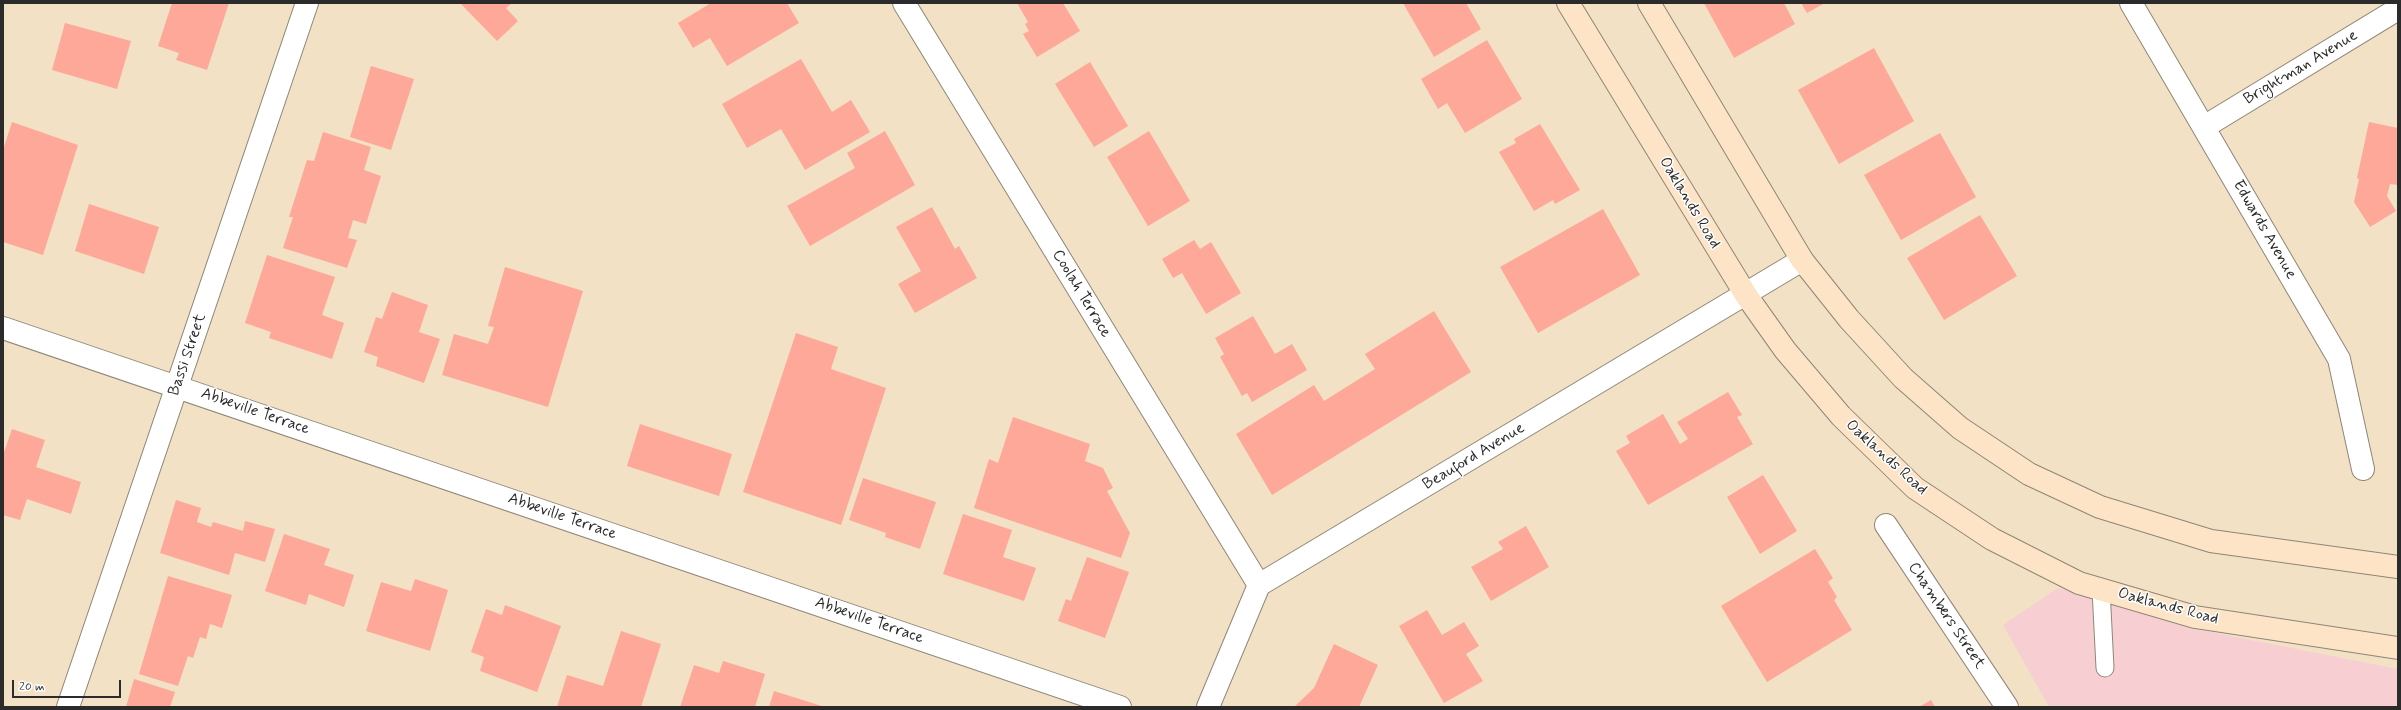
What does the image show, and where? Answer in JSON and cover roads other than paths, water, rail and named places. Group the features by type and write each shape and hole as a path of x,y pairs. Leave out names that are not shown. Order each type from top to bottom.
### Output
{"main road":[{"name":"Oaklands Road","path":"1568,3 1746,295 1785,350 1841,416 1915,488 1992,539 2079,582 2195,617 2398,648"},
{"path":"1649,3 1802,260 1848,319 1903,378 1960,428 2029,474 2100,507 2211,541 2398,567"}],"street":[{"name":"Bassi Street","path":"68,707 307,3"},
{"name":"Coolah Terrace","path":"904,3 1259,585"},
{"name":"Edwards Avenue","path":"2131,3 2340,359 2363,469"},
{"name":"Brightman Avenue","path":"2204,127 2398,9"},
{"name":"Beauford Avenue","path":"1259,585 1746,295 1802,260"},
{"name":"Abbeville Terrace","path":"3,328 1120,707"},
{"name":"Chambers Street","path":"1886,526 2007,707"},
{"path":"1208,707 1259,585"}],"lane":[{"path":"2101,589 2105,668"}]}
